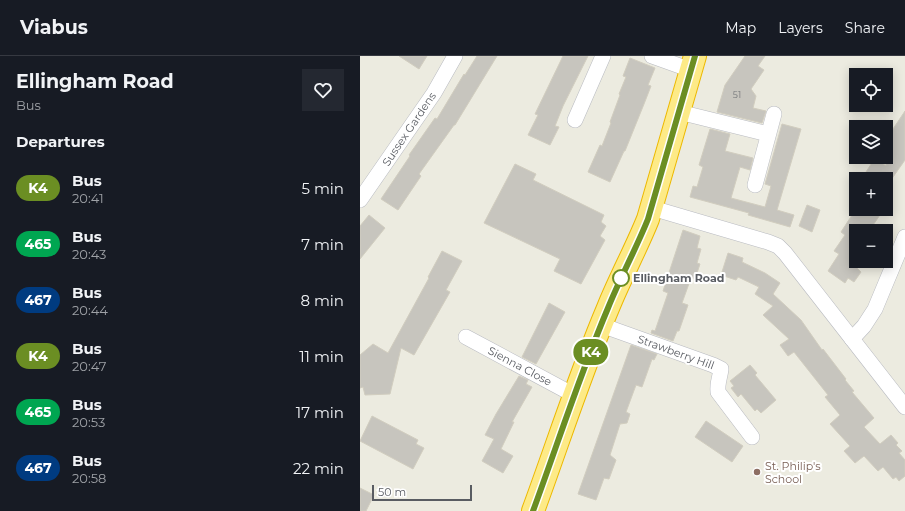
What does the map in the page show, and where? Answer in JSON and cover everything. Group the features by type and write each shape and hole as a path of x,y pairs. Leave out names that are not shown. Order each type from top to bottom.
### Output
{"highway":[{"path":"533,511 574,395 608,307 641,237 652,208 693,63"}],"street":[{"name":"Sussex Gardens","path":"360,200 434,93 455,56"},
{"path":"575,120 602,56"},
{"path":"652,56 693,63"},
{"path":"679,112 768,134"},
{"path":"755,185 774,114"},
{"path":"652,208 778,246 905,407"},
{"path":"852,339 864,326 875,309 905,237"},
{"name":"Strawberry Hill","path":"601,325 721,369 717,384 718,392 752,437"},
{"name":"Sienna Close","path":"466,337 574,395"}],"building":[{"path":"399,56 427,56 419,69"},
{"path":"477,56 497,56 455,125 419,174 421,176 398,210 381,199 410,156 409,155 435,118 437,119 464,74 465,75"},
{"path":"563,56 588,56 563,106 555,126 559,127 550,145 528,135 538,115 535,114"},
{"path":"745,56 765,56 758,66 764,70 751,89 756,96 753,108 766,111 762,123 717,112 725,85"},
{"path":"630,58 655,68 648,85 651,86 644,104 625,151 610,182 588,172 600,145 602,146 611,123 610,122 620,95 619,94 626,77 623,76"},
{"path":"905,111 905,160 893,177 893,172 866,172 871,164 883,164 886,166 886,164 893,164 893,129"},
{"path":"782,124 801,129 777,210 794,215 790,227 748,215 749,213 690,197 693,186 697,187 703,167 699,165 710,129 730,134 725,151 753,158 750,170 740,167 731,198 765,207 771,186 765,184"},
{"path":"515,164 536,174 533,180 604,215 601,222 606,226 600,236 605,240 581,284 554,271 560,259 484,223"},
{"path":"807,205 820,210 812,232 799,226"},
{"path":"369,215 385,228 360,259 360,226"},
{"path":"851,216 879,216 874,224 849,224 849,268 857,268 861,272 854,282 848,278 845,283 828,271 839,254 834,251 845,235 841,232"},
{"path":"683,230 700,236 697,248 701,249 697,263 700,264 695,279 691,278 682,303 688,305 679,331 677,331 673,341 651,333 652,330 655,331 668,293 663,291"},
{"path":"442,251 462,261 446,290 450,292 414,355 401,348 390,394 365,395 363,387 360,388 360,355 373,344 388,353"},
{"path":"728,253 743,258 742,262 765,273 780,283 773,294 801,320 822,350 823,349 846,379 845,380 854,391 852,392 874,418 864,427 880,444 891,435 898,443 896,445 902,451 899,453 905,460 905,476 899,481 896,477 893,479 883,467 878,471 864,456 855,463 844,451 850,446 830,424 840,415 825,397 828,395 794,352 788,356 780,345 789,339 763,315 773,306 755,294 759,287 738,277 736,280 721,275"},
{"path":"549,303 565,312 536,364 522,357"},
{"path":"631,345 657,354 654,360 652,359 642,387 636,385 626,412 630,414 627,423 620,424 610,455 616,460 609,479 604,478 596,500 578,494"},
{"path":"750,365 757,373 755,375 776,400 761,413 757,409 755,411 741,394 738,397 731,388 734,386 730,381"},
{"path":"519,376 528,380 526,384 532,387 512,422 514,422 501,449 513,456 503,473 482,461 494,439 485,435"},
{"path":"372,416 418,440 416,444 424,448 413,469 360,441"},
{"path":"706,421 743,446 732,462 695,437"},
{"path":"360,488 374,495 366,511 360,511"}],"bus line":[{"name":"K4","path":"533,511 568,410 608,307 641,237 652,208 695,56"}],"place":[{"name":"Ellingham Road","path":"621,278"},
{"name":"St. Philip's School","path":"757,472"}]}
